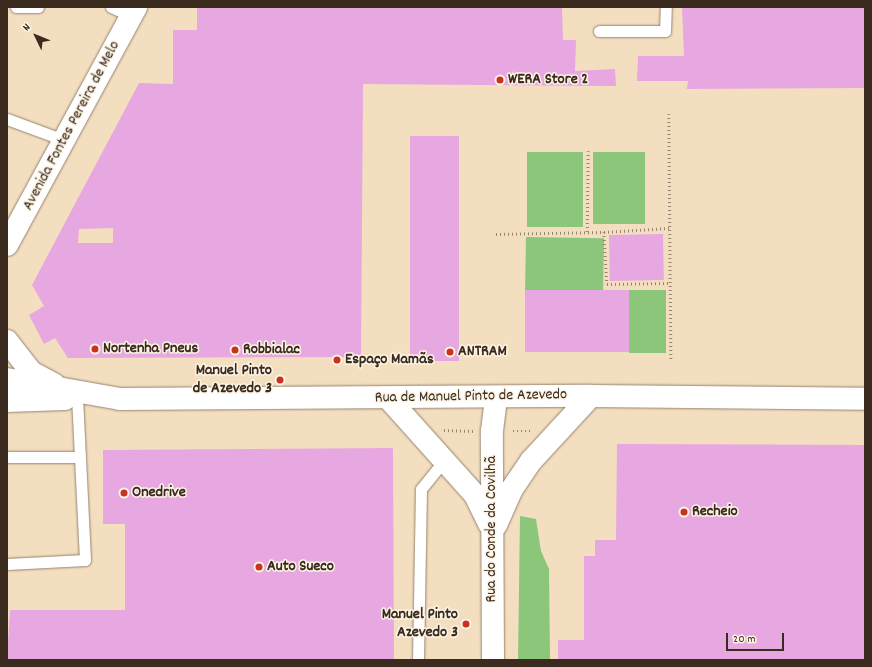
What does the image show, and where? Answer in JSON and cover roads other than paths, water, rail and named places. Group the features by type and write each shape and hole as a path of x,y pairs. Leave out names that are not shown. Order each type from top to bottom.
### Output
{"main road":[{"name":"Avenida Fontes Pereira de Melo","path":"8,243 133,12"},
{"name":"Rua de Manuel Pinto de Azevedo","path":"7,341 32,372 77,394"},
{"name":"Rua de Manuel Pinto de Azevedo","path":"7,379 77,394 120,399 496,398 590,396 865,399"},
{"name":"Rua de Manuel Pinto de Azevedo","path":"7,401 52,401 77,394"},
{"path":"492,535 512,489 531,461 590,396"},
{"path":"388,398 445,459 475,495 492,535"},
{"name":"Rua do Conde da Covilhã","path":"493,660 492,431 496,398"}],"lane":[{"path":"16,7 38,7"},
{"path":"111,7 133,12"},
{"path":"599,31 665,31 666,7"},
{"path":"7,120 64,140"},
{"path":"7,564 85,560 77,394"},
{"path":"7,458 80,457"},
{"path":"418,660 421,488 445,459"}],"place":[{"name":"WERA Store 2","path":"500,80"},
{"name":"Nortenha Pneus","path":"95,349"},
{"name":"Robbialac","path":"235,350"},
{"name":"ANTRAM","path":"450,352"},
{"name":"Espaço Mamãs","path":"337,360"},
{"name":"Manuel Pinto de Azevedo 3","path":"280,380"},
{"name":"Onedrive","path":"124,493"},
{"name":"Recheio","path":"684,512"},
{"name":"Auto Sueco","path":"259,567"},
{"name":"Manuel Pinto Azevedo 3","path":"466,624"}]}
